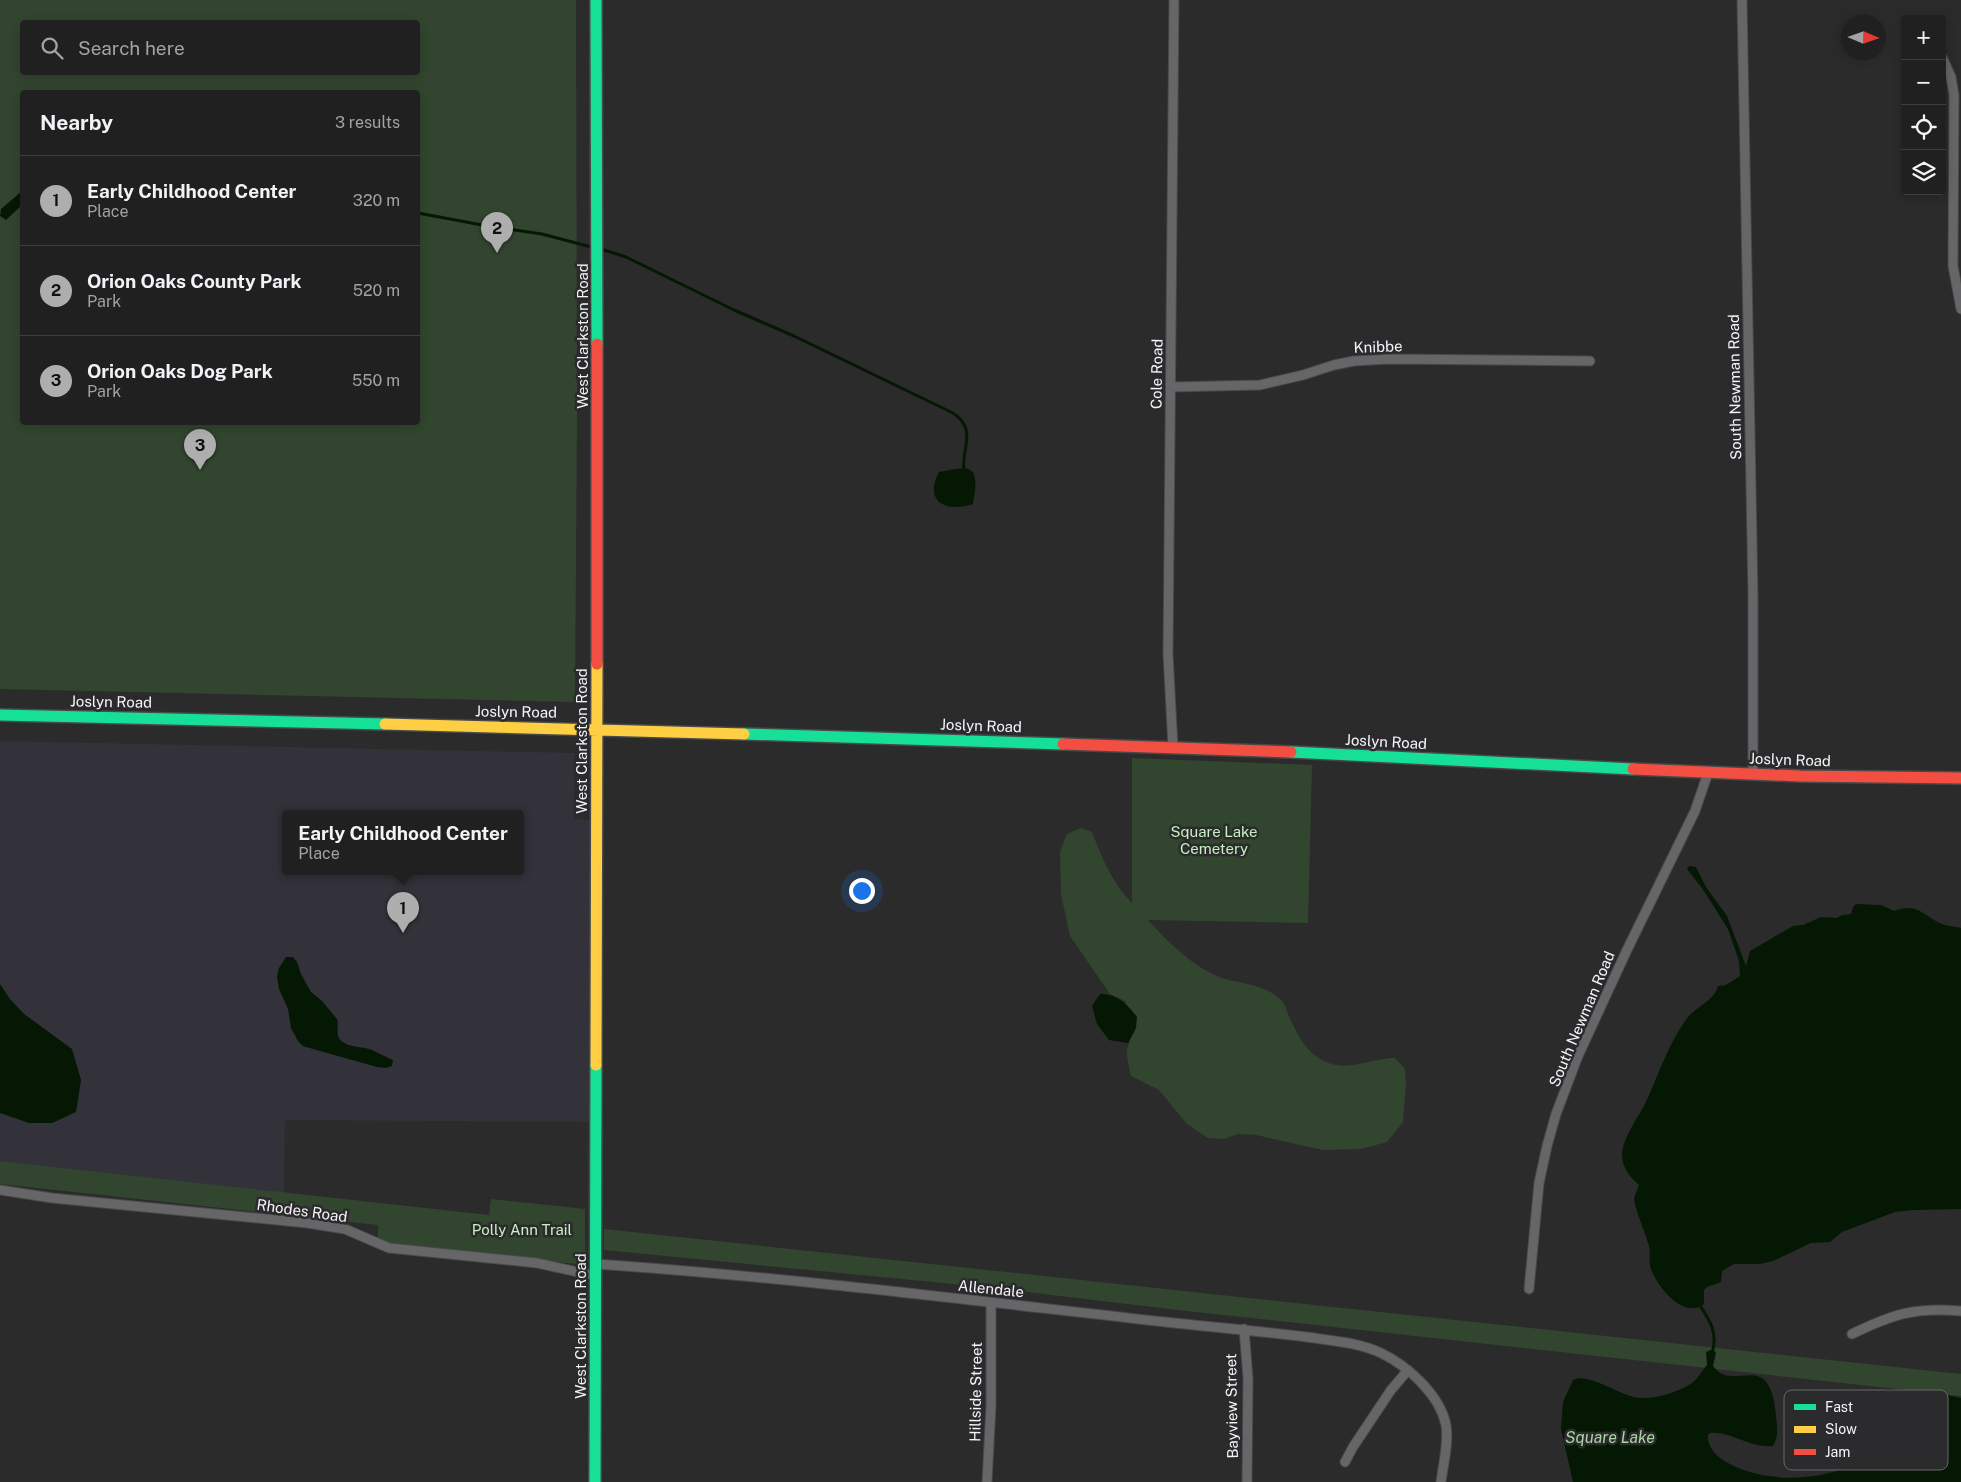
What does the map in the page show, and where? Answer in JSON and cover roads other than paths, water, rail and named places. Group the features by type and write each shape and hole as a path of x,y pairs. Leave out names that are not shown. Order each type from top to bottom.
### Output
{"street":[{"name":"West Clarkston Road","path":"595,1482 598,488 596,0"},
{"name":"Cole Road","path":"1173,747 1168,654 1174,0"},
{"name":"South Newman Road","path":"1742,0 1753,596 1753,774"},
{"path":"1943,60 1954,95 1953,266 1961,309"},
{"name":"Knibbe","path":"1171,387 1260,385 1354,361 1389,359 1590,361"},
{"name":"Joslyn Road","path":"0,715 597,729 1173,747 1753,774 1961,778"},
{"name":"South Newman Road","path":"1529,1289 1539,1183 1556,1114 1590,1030 1696,811 1708,772"},
{"name":"Rhodes Road","path":"0,1190 52,1198 307,1223 345,1229 389,1248 418,1249 537,1263 596,1276"},
{"name":"Allendale","path":"596,1264 657,1268 1244,1329 1353,1343 1381,1353 1408,1370 1433,1396 1446,1425 1441,1482"},
{"name":"Hillside Street","path":"987,1482 991,1406 991,1303"},
{"path":"1852,1334 1903,1312 1935,1309 1961,1311"},
{"name":"Bayview Street","path":"1244,1329 1248,1378 1247,1482"},
{"path":"1345,1462 1353,1446 1391,1390 1408,1370"}],"water":[{"path":"20,193 20,207 6,220 0,216 1,209"},
{"path":"968,469 972,471 975,479 973,504 954,507 947,506 940,503 936,498 934,491 935,482 939,472"},
{"path":"1689,866 1696,867 1706,887 1727,916 1746,966 1750,951 1793,926 1803,925 1821,917 1837,918 1842,915 1851,914 1856,904 1881,905 1894,911 1903,908 1916,909 1945,925 1961,928 1961,1209 1895,1212 1842,1232 1830,1242 1811,1243 1773,1261 1760,1264 1734,1264 1722,1271 1721,1282 1704,1290 1704,1304 1696,1308 1688,1308 1672,1299 1654,1276 1650,1266 1649,1246 1635,1205 1634,1198 1639,1185 1628,1172 1622,1156 1627,1136 1645,1104 1673,1041 1685,1021 1716,992 1718,986 1726,985 1740,976 1739,961 1728,929 1704,891 1687,869"},
{"path":"286,957 293,957 311,992 322,1001 337,1019 339,1038 345,1044 372,1050 393,1060 392,1066 386,1068 377,1067 303,1046 298,1041 291,1028 288,1009 279,989 277,976 279,968"},
{"path":"0,984 10,999 24,1014 72,1049 81,1080 76,1112 52,1123 29,1123 0,1113"},
{"path":"1100,994 1106,994 1122,1001 1137,1017 1136,1028 1128,1043 1109,1040 1097,1024 1092,1006"},
{"name":"Square Lake","path":"1713,1349 1716,1353 1713,1366 1721,1374 1731,1376 1750,1375 1759,1377 1767,1382 1772,1395 1777,1424 1777,1435 1773,1446 1757,1445 1726,1435 1710,1433 1708,1439 1710,1446 1714,1453 1723,1460 1752,1472 1767,1476 1783,1477 1815,1476 1839,1470 1948,1470 1948,1395 1961,1398 1961,1482 1573,1482 1561,1429 1563,1402 1573,1380 1579,1378 1594,1381 1634,1397 1662,1396 1695,1381 1707,1365 1706,1352"}],"waterway":[{"path":"420,213 542,234 595,248"},
{"path":"601,249 626,257 953,413 961,419 967,432 964,471"},
{"path":"1701,1307 1710,1322 1713,1332 1713,1349"}],"place":[{"name":"Orion Oaks County Park","path":"497,253"},
{"name":"Orion Oaks Dog Park","path":"200,470"},
{"name":"Early Childhood Center","path":"403,933"}],"park label":[{"name":"Square Lake Cemetery","path":"1214,840"},
{"name":"Polly Ann Trail","path":"522,1230"}]}
